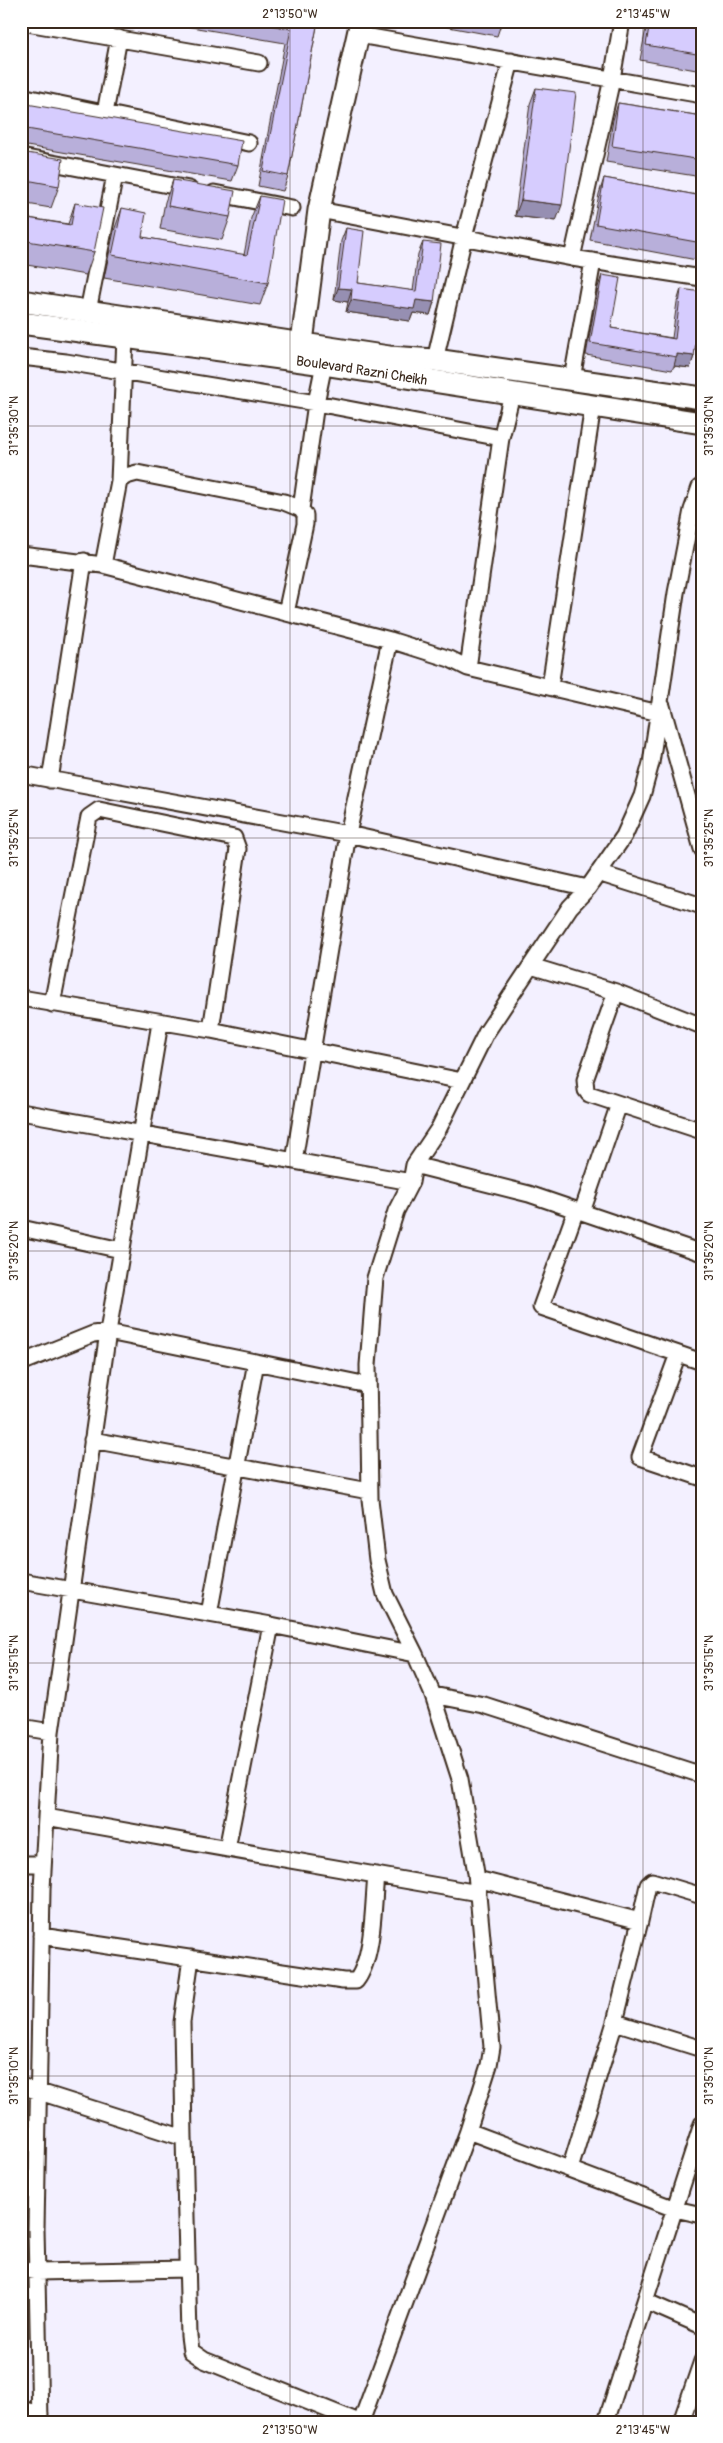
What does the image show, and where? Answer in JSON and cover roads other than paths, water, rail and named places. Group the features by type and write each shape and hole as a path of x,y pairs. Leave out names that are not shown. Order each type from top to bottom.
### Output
{"main road":[{"path":"301,353 320,210 360,28"},
{"name":"Boulevard Razni Cheikh","path":"21,301 88,311 301,353 324,364 702,423"},
{"name":"Boulevard Razni Cheikh","path":"21,323 126,337 301,353 435,360 702,398"}],"street":[{"path":"572,258 612,79 622,21"},
{"path":"21,22 259,62"},
{"path":"360,28 511,61 702,95"},
{"path":"105,113 119,38"},
{"path":"435,360 464,238 511,61"},
{"path":"21,96 249,143"},
{"path":"21,157 292,208"},
{"path":"88,311 115,174"},
{"path":"320,210 572,258 702,278"},
{"path":"572,380 593,261"},
{"path":"103,565 119,481 126,337"},
{"path":"21,357 124,371 316,403 502,438"},
{"path":"301,509 316,403 324,364"},
{"path":"468,668 502,438 512,394"},
{"path":"550,686 593,406"},
{"path":"119,481 126,476 137,473 284,502 301,509 305,515 305,524 286,613"},
{"path":"191,1958 182,2022 191,2352 204,2360 360,2422 468,2131 489,2066 492,2047 477,1886 460,1779 433,1695 385,1594 377,1560 369,1491 368,1385 369,1325 375,1278 396,1211 411,1182 414,1165 440,1128 486,1033 570,907 588,888 624,836 642,796 652,763 667,644 676,593 692,510 701,483"},
{"path":"21,555 84,561 103,565 390,640 450,659 468,668 660,707"},
{"path":"50,780 84,561"},
{"path":"294,1161 348,834 390,640"},
{"path":"660,707 696,808 702,849"},
{"path":"21,774 348,834 588,888"},
{"path":"52,1004 89,817 98,810 234,838 238,849 211,1030"},
{"path":"598,873 702,906"},
{"path":"531,966 616,992 702,1026"},
{"path":"616,992 585,1080 585,1087 589,1094 702,1131"},
{"path":"21,998 160,1023 211,1030 311,1052 462,1081"},
{"path":"21,2409 40,2418 37,2272 41,1936 43,1864 52,1732 70,1590 108,1332 160,1023"},
{"path":"619,1104 541,1307 702,1362"},
{"path":"21,1112 411,1182"},
{"path":"414,1165 529,1194 702,1253"},
{"path":"21,1228 121,1250"},
{"path":"21,1363 93,1334 108,1332 368,1385"},
{"path":"678,1354 640,1457 702,1478"},
{"path":"209,1614 256,1362"},
{"path":"92,1440 369,1491"},
{"path":"21,1581 271,1625 415,1654"},
{"path":"227,1849 271,1625"},
{"path":"433,1695 493,1707 702,1775"},
{"path":"21,1727 52,1732"},
{"path":"46,1817 376,1875 477,1886 640,1920"},
{"path":"21,1864 43,1864"},
{"path":"41,1936 343,1981 356,1981 362,1972 367,1956 376,1875"},
{"path":"570,2169 615,2022 648,1885 652,1881 702,1896"},
{"path":"615,2022 702,2049"},
{"path":"21,2086 184,2138"},
{"path":"606,2422 702,2124"},
{"path":"468,2131 675,2209 702,2215"},
{"path":"21,2269 37,2272 188,2269"},
{"path":"645,2301 702,2326"},
{"path":"681,2422 702,2361"}]}
